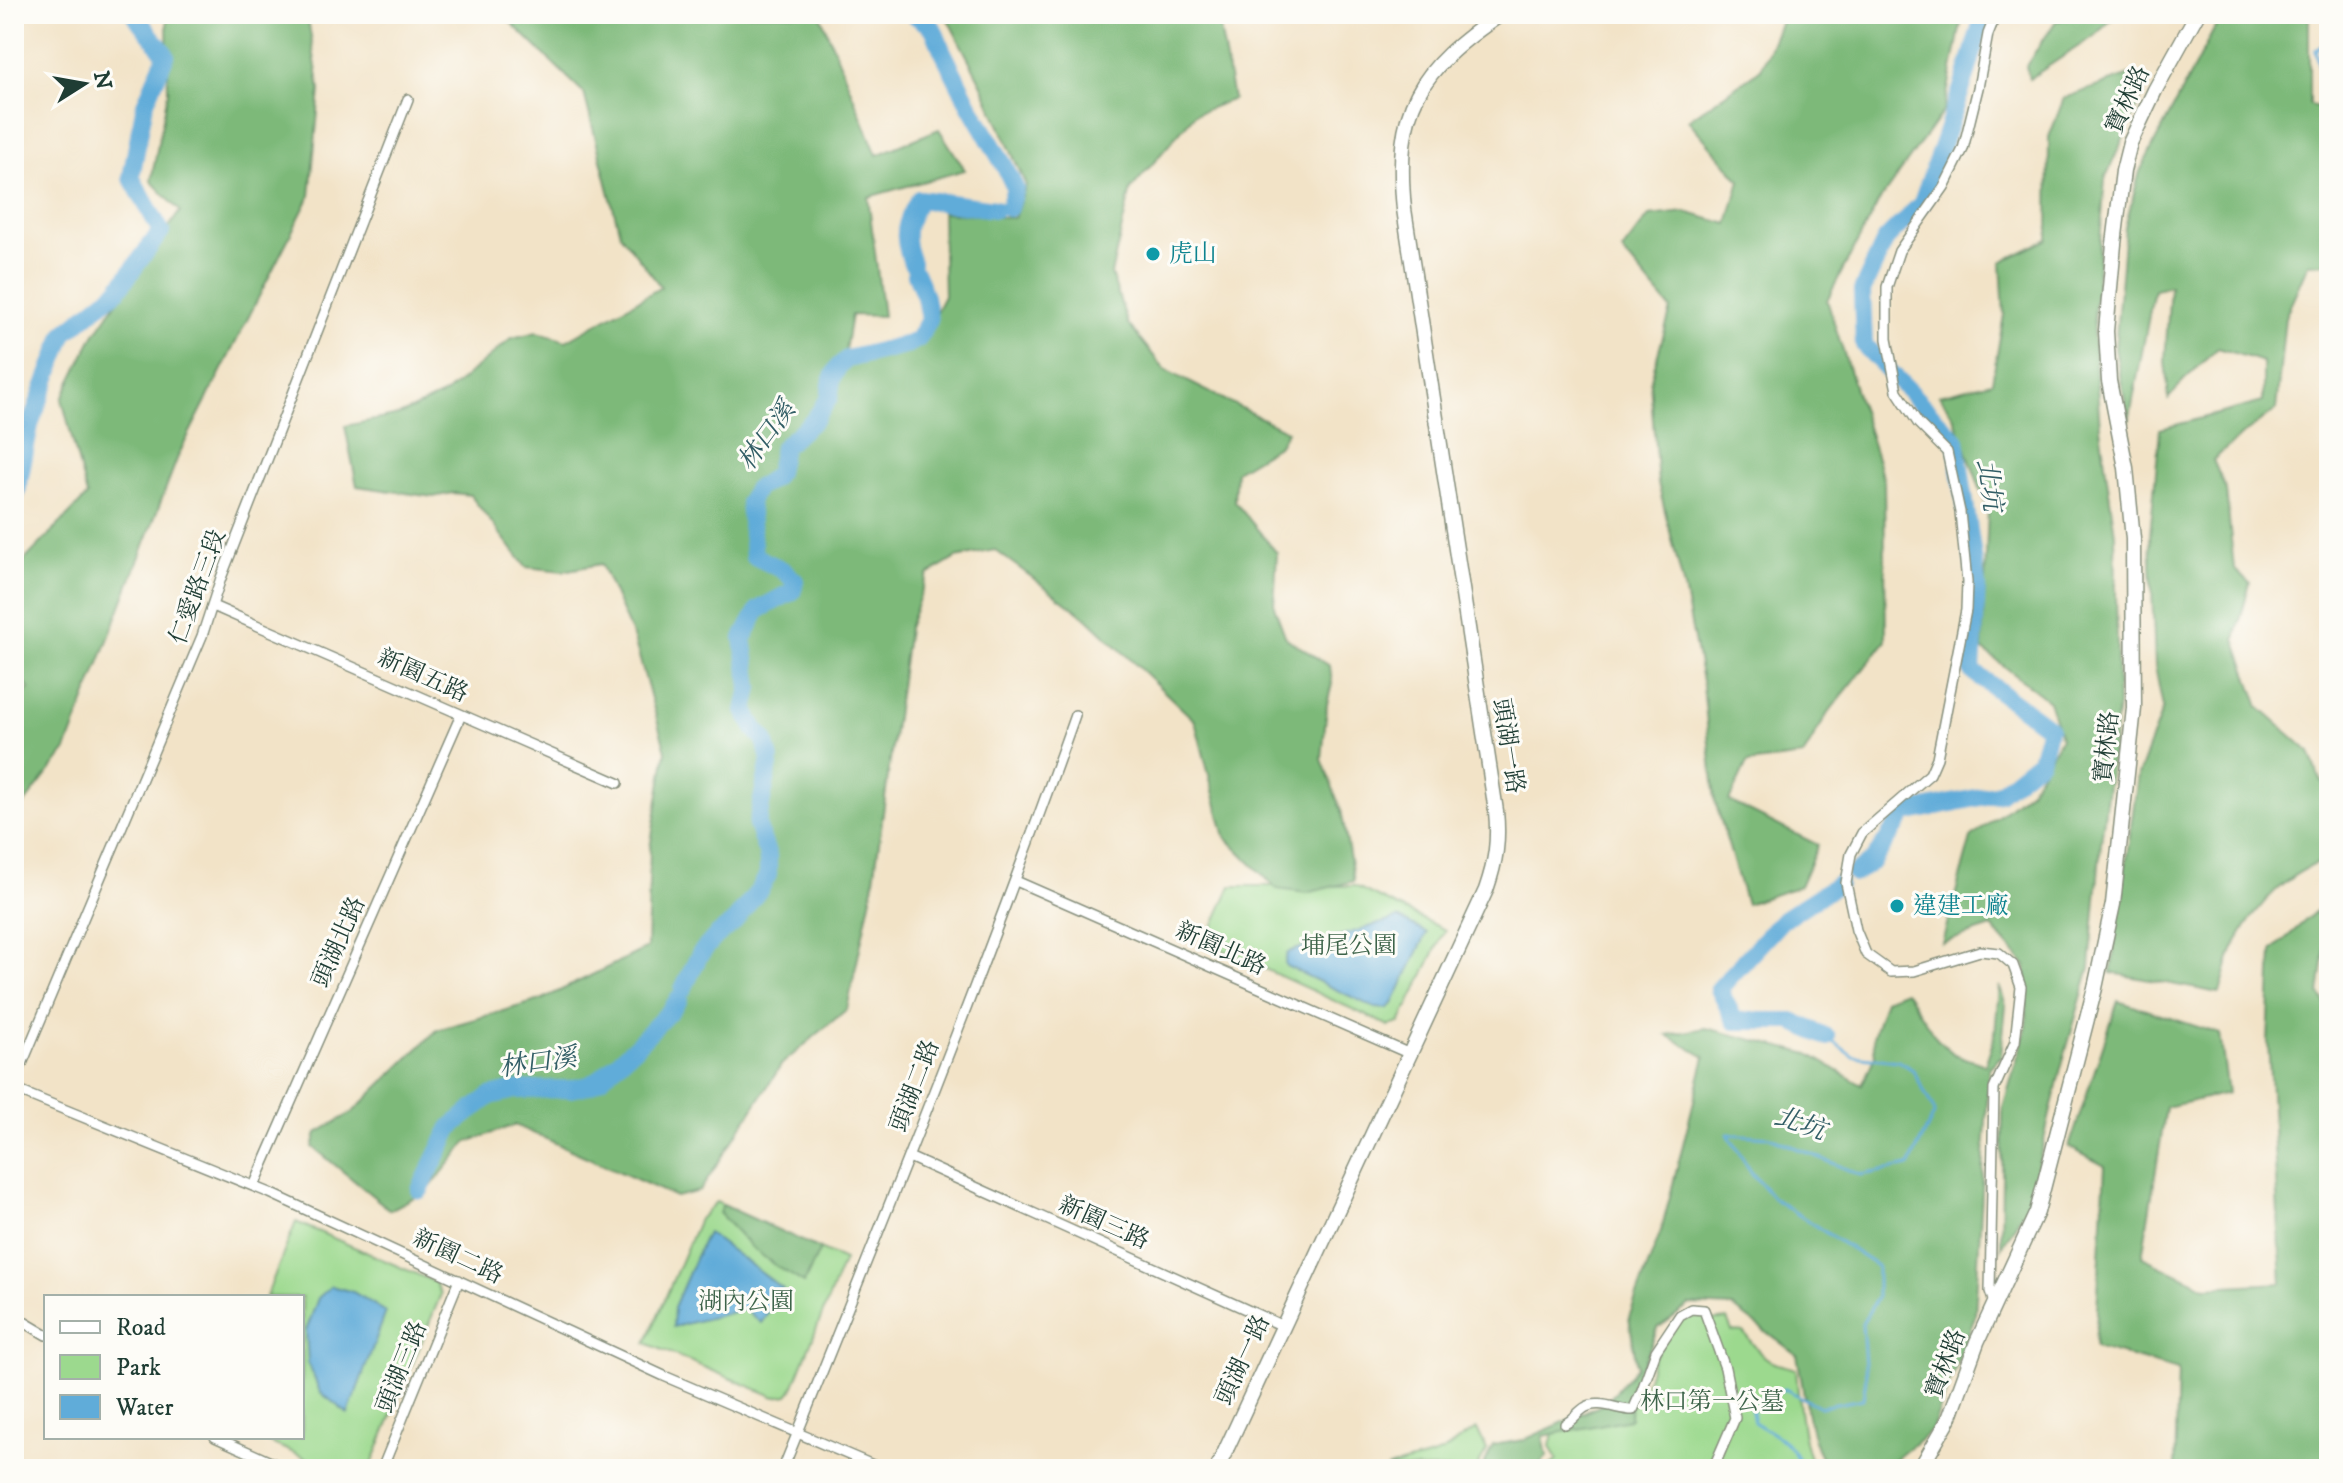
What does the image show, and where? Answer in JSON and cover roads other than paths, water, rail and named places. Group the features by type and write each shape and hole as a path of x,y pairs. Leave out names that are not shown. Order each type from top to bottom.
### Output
{"street":[{"name":"頭湖一路","path":"1217,1469 1486,890 1495,864 1498,837 1400,174 1402,143 1410,109 1429,75 1449,54 1501,14"},
{"path":"1994,1303 1990,1291 1994,1089 2015,1042 2021,987 2013,965 1999,953 1980,951 1914,971 1891,972 1866,954 1856,930 1846,883 1851,854 1862,833 1930,774 1937,758 1966,610 1967,582 1960,512 1947,452 1918,423 1897,391 1887,339 1887,287 1899,251 1944,187 1963,149 1988,34 1996,14"},
{"name":"寶林路","path":"1920,1469 1949,1419 1994,1303 2037,1212 2095,988 2113,904 2134,708 2133,539 2126,468 2109,381 2106,331 2123,171 2130,143 2197,14"},
{"name":"仁愛路三段","path":"14,1083 202,636 221,578 408,99"},
{"name":"新園五路","path":"213,606 618,783"},
{"name":"頭湖北路","path":"254,1186 461,715"},
{"name":"頭湖二路","path":"783,1469 1016,881 1075,715"},
{"name":"新園北路","path":"1016,881 1410,1054"},
{"name":"新園二路","path":"14,1089 254,1186 664,1376 882,1469"},
{"name":"新園三路","path":"909,1157 1283,1326"},
{"name":"頭湖三路","path":"382,1469 459,1280"},
{"path":"1565,1424 1589,1405 1633,1410 1656,1351 1680,1315 1691,1309 1704,1310 1725,1368 1735,1418 1713,1469"},
{"path":"14,1316 44,1334"},
{"path":"219,1439 286,1469"}],"water":[{"path":"1398,918 1427,933 1393,1004 1387,1009 1375,1008 1286,966 1287,954 1291,951"},
{"path":"708,1233 783,1289 761,1323 745,1309 673,1327 674,1307"},
{"path":"331,1286 353,1292 386,1312 348,1414 320,1392 308,1363 306,1331 318,1298"}],"waterway":[{"path":"14,497 30,425 65,333 118,290 161,231 131,177 145,104 166,55 134,14"},
{"name":"林口溪","path":"913,14 933,28 971,108 1004,165 1015,188 1009,208"},
{"name":"北坑","path":"1855,873 1873,861 1905,813 1999,793 2040,760 2049,728 1972,671 1977,585 1956,440 1864,345 1862,291 1886,239 1922,203 1984,14"},
{"path":"2329,41 2315,50 2324,91 2329,99"},
{"name":"林口溪","path":"912,263 906,244 906,230 919,199 995,209"},
{"name":"林口溪","path":"683,989 700,954 733,923 768,875 768,856 757,825 770,760 765,740 745,711 750,687 743,638 758,610 793,591 795,581 783,570 754,556 749,501 756,489 778,472 783,447 814,420 829,398 832,379 838,367 847,359 918,339 929,320 925,297 916,274"},
{"name":"北坑","path":"1827,1037 1792,1021 1735,1021 1719,989 1782,920 1838,884"},
{"name":"林口溪","path":"420,1190 451,1127 490,1096 515,1090 570,1089 589,1085 636,1046 679,999"},
{"name":"北坑","path":"1800,1469 1789,1446 1754,1422 1750,1402 1785,1389 1820,1407 1863,1399 1866,1378 1862,1323 1877,1298 1877,1266 1773,1198 1751,1172 1728,1134 1770,1137 1861,1175 1909,1166 1935,1112 1913,1070 1899,1061 1853,1056 1827,1037"},
{"name":"北坑","path":"1527,1469 1543,1466 1550,1469"}],"place":[{"name":"虎山","path":"1153,254"},
{"name":"違建工廠","path":"1897,906"}],"park label":[{"name":"埔尾公園","path":"1349,946"},
{"name":"湖內公園","path":"746,1302"},
{"name":"林口第一公墓","path":"1712,1402"}]}
